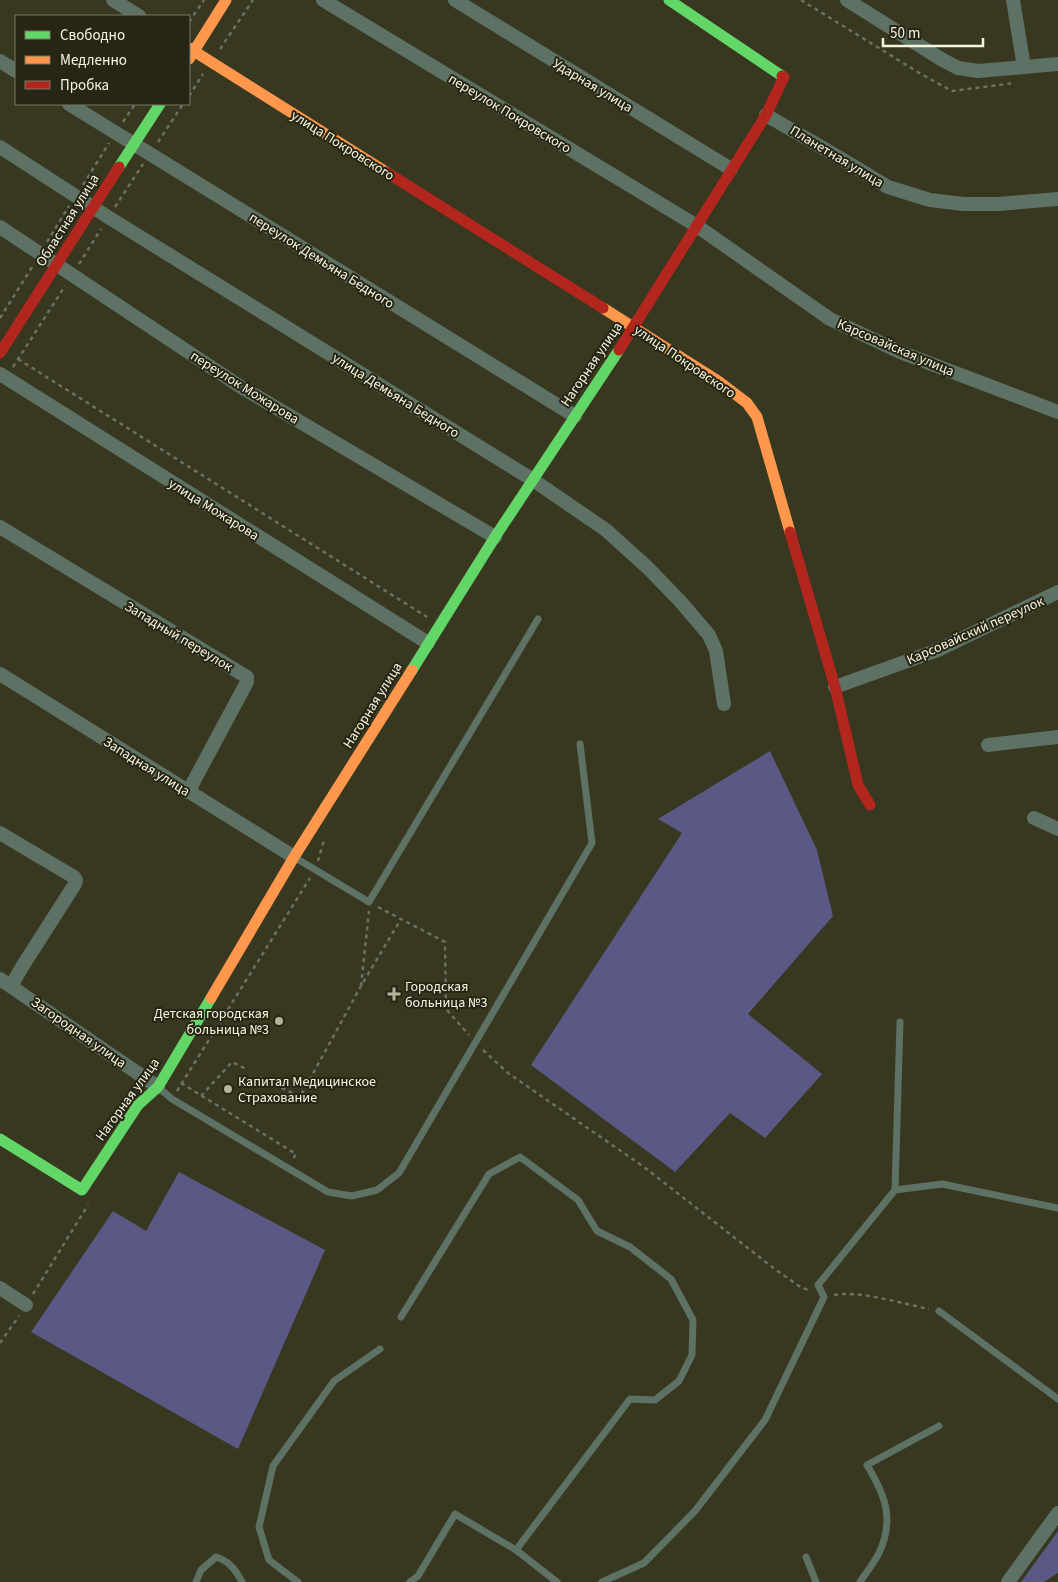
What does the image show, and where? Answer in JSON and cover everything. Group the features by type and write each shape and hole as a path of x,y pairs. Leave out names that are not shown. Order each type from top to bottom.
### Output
{"street":[{"path":"113,0 137,15"},
{"path":"190,53 226,0"},
{"name":"переулок Покровского","path":"323,0 697,226"},
{"name":"Ударная улица","path":"455,0 731,169"},
{"name":"Нагорная улица","path":"0,1139 82,1190 138,1105 158,1086 294,857 439,625 634,327 766,115 784,77 669,0"},
{"path":"847,0 958,68 978,71 1058,64"},
{"path":"1013,0 1024,67"},
{"name":"улица Покровского","path":"190,53 634,327 718,381 747,403 757,417 835,687 858,785 870,805"},
{"path":"0,61 15,70"},
{"name":"переулок Демьяна Бедного","path":"71,105 575,416"},
{"name":"Областная улица","path":"0,353 92,207 159,105"},
{"name":"Планетная улица","path":"766,115 888,187 930,200 963,204 999,204 1058,199"},
{"name":"улица Демьяна Бедного","path":"0,146 92,207 533,480 606,530 648,568 709,635 716,651 724,704"},
{"name":"Карсовайская улица","path":"697,226 830,319 900,352 1058,412"},
{"name":"переулок Можарова","path":"0,227 241,387 495,537"},
{"name":"улица Можарова","path":"3,376 428,643"},
{"name":"Западный переулок","path":"0,527 247,677 247,682 188,792"},
{"name":"Карсовайский переулок","path":"835,687 938,650 1058,592"},
{"name":"Западная улица","path":"0,674 294,857"},
{"path":"988,745 1058,736"},
{"path":"1034,818 1058,829"},
{"path":"0,833 76,880 22,967 6,982"},
{"name":"Загородная улица","path":"6,982 158,1086"},
{"path":"0,1288 26,1305"},
{"path":"1008,1582 1058,1513"}],"lane":[{"path":"294,857 370,902 538,619"},
{"path":"158,1086 172,1099 288,1170 328,1192 352,1196 377,1190 399,1173 592,843 580,744"},
{"path":"602,1582 644,1563 695,1511 765,1420 824,1297 818,1286 894,1190 900,1022"},
{"path":"401,1316 489,1174 520,1157 578,1200 597,1231 630,1247 671,1279 693,1320 692,1354 679,1381 656,1400 630,1399 516,1550"},
{"path":"894,1190 942,1184 1058,1208"},
{"path":"939,1311 1058,1399"},
{"path":"298,1582 269,1560 259,1527 273,1466 334,1381 380,1350"},
{"path":"860,1582 879,1553 888,1527 886,1507 876,1481 867,1466 939,1426"},
{"path":"410,1582 418,1576 455,1514 516,1550 557,1582"},
{"path":"196,1582 202,1570 216,1557 225,1560 238,1573 242,1582"},
{"path":"806,1557 816,1582"}],"path":[{"path":"190,21 204,0"},
{"path":"0,318 134,105"},
{"path":"3,376 18,359 108,217 182,105"},
{"path":"18,359 439,625"},
{"path":"172,1099 315,870 326,835"},
{"path":"361,986 370,902"},
{"path":"383,910 445,942 446,1008 475,1042 508,1073 644,1167 776,1270 799,1286 824,1297 842,1293 939,1311"},
{"path":"260,1077 300,1097 361,986 401,919"},
{"path":"201,1096 232,1062 248,1070"},
{"path":"181,1084 296,1154 288,1170"},
{"path":"0,1343 88,1205"}],"shaded area":[{"path":"770,751 817,850 833,916 748,1014 822,1074 765,1138 730,1113 675,1172 531,1065 682,833 658,819"},
{"path":"179,1172 325,1250 238,1449 31,1332 113,1211 146,1231"},
{"path":"1058,1531 1058,1573 1044,1582 1021,1582"}],"traffic: fast":[{"path":"669,0 782,76"},
{"path":"119,167 159,105"},
{"path":"412,670 495,537 619,350"},
{"path":"0,1139 82,1190 138,1105 158,1087 211,998"}],"traffic: slow":[{"path":"190,57 226,0"},
{"path":"190,49 386,172"},
{"path":"603,308 718,381 747,403 757,417 790,532"},
{"path":"211,998 294,857 412,670"}],"traffic: jam":[{"path":"619,350 766,115 784,77 782,76"},
{"path":"0,353 119,167"},
{"path":"386,172 603,308"},
{"path":"790,532 835,687 858,785 870,805"}],"place":[{"name":"Городская больница №3","path":"394,994"},
{"name":"Детская городская больница №3","path":"279,1021"},
{"name":"Капитал Медицинское Страхование","path":"228,1089"}]}
